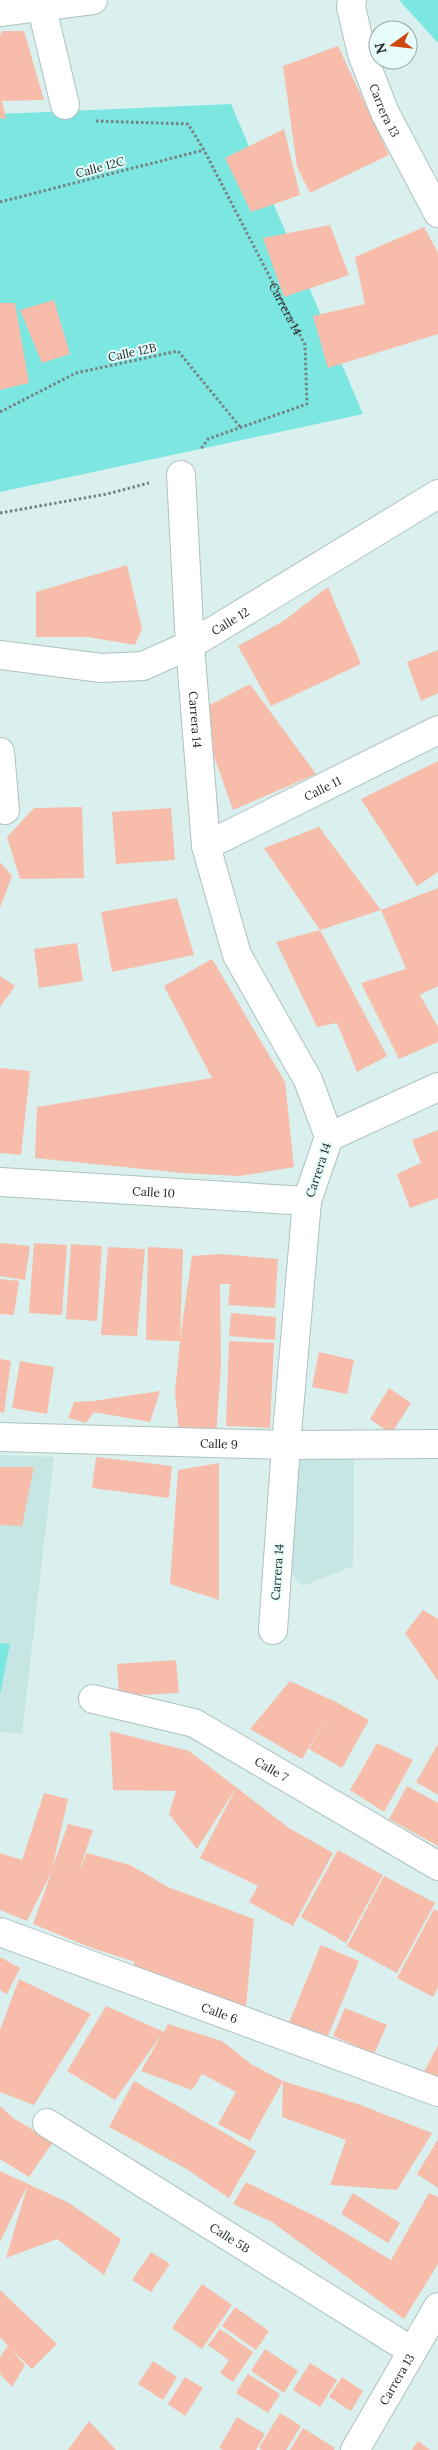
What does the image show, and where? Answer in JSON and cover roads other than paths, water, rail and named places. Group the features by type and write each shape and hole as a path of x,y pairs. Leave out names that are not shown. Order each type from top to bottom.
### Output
{"street":[{"path":"0,12 41,3 94,0"},
{"name":"Carrera 13","path":"352,0 351,7 362,54 384,113 438,213"},
{"path":"41,3 65,106"},
{"name":"Carrera 14","path":"181,476 190,645 206,846 237,955 308,1080 329,1137 307,1202 286,1445 273,1630"},
{"name":"Calle 12","path":"0,655 100,668 143,666 190,645 438,494"},
{"name":"Calle 11","path":"206,846 438,730"},
{"path":"0,752 5,810"},
{"path":"329,1137 438,1087"},
{"name":"Calle 10","path":"0,1182 307,1202"},
{"name":"Calle 9","path":"0,1437 286,1445 438,1444"},
{"name":"Calle 7","path":"94,1699 194,1723 438,1866"},
{"name":"Calle 6","path":"0,1932 438,2092"},
{"name":"Calle 5B","path":"47,2124 412,2351"},
{"name":"Carrera 13","path":"355,2450 438,2307"}]}
